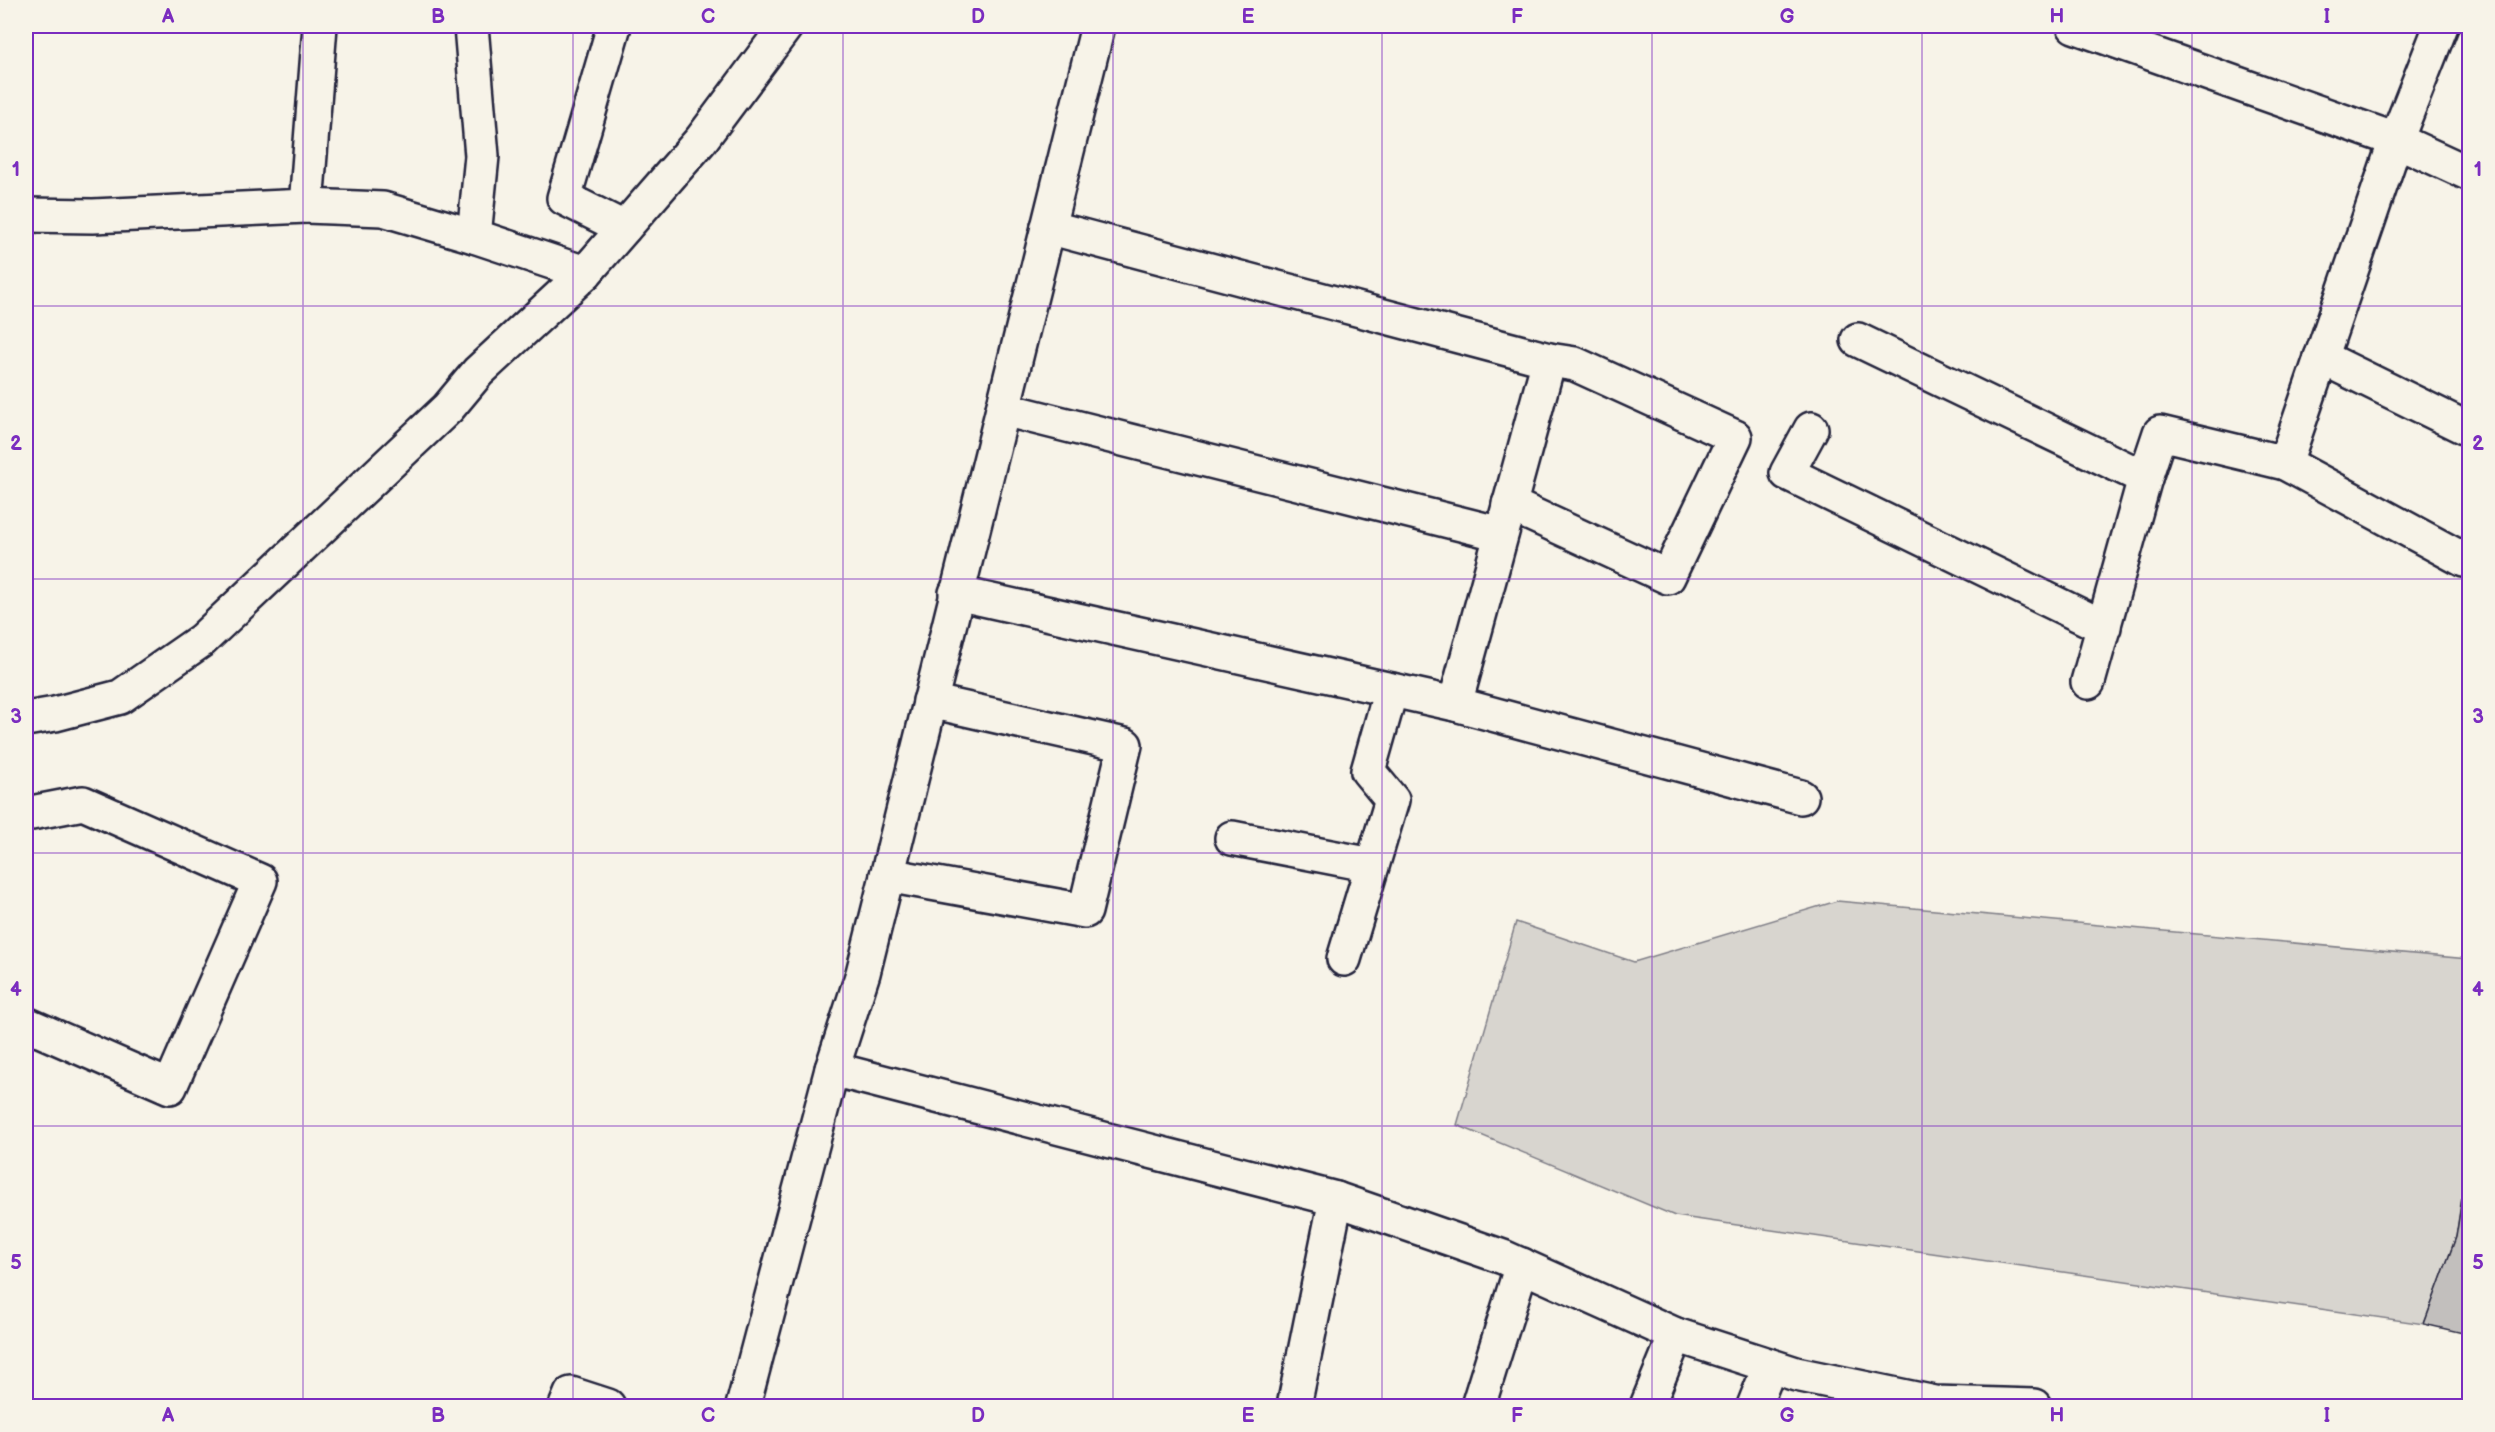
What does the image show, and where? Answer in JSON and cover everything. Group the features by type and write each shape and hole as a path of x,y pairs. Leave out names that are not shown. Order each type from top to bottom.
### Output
{"street":[{"path":"306,206 320,26"},
{"path":"471,26 482,156 474,236"},
{"path":"614,26 564,198 624,228"},
{"path":"26,719 120,697 202,640 439,416 478,372 585,273 701,140 786,26"},
{"path":"743,1407 832,1070 863,973 1098,26"},
{"path":"2073,26 2131,35 2396,140 2469,174"},
{"path":"2284,463 2396,140 2441,26"},
{"path":"26,215 93,216 306,206 383,209 585,273"},
{"path":"1003,409 1505,519 1668,577 1735,437 1575,364 1549,360 1048,227"},
{"path":"1858,340 2145,478"},
{"path":"2322,357 2469,430"},
{"path":"1455,704 1549,360"},
{"path":"1811,429 1787,473 2104,627"},
{"path":"2088,682 2145,478 2160,433 2284,463 2464,560"},
{"path":"956,593 1455,704 1802,797"},
{"path":"1344,959 1392,800 1368,771 1391,690"},
{"path":"887,875 1085,911 1125,745 930,702"},
{"path":"26,814 83,804 260,881 170,1087 26,1024"},
{"path":"1232,838 1372,865"},
{"path":"832,1070 1336,1198 1522,1265 1676,1335 1796,1374 1934,1405 2034,1407"},
{"path":"1294,1407 1336,1198"},
{"path":"1478,1407 1522,1265"},
{"path":"1647,1407 1676,1335"},
{"path":"1754,1407 1770,1366"},
{"path":"566,1407 571,1394 608,1407"}],"shaded area":[{"path":"1837,901 2468,959 2469,1148 2456,1237 2424,1324 1675,1216 1457,1125 1516,922 1634,962"}],"building":[{"path":"2470,1148 2470,1327 2467,1334 2424,1324 2456,1237"}]}
